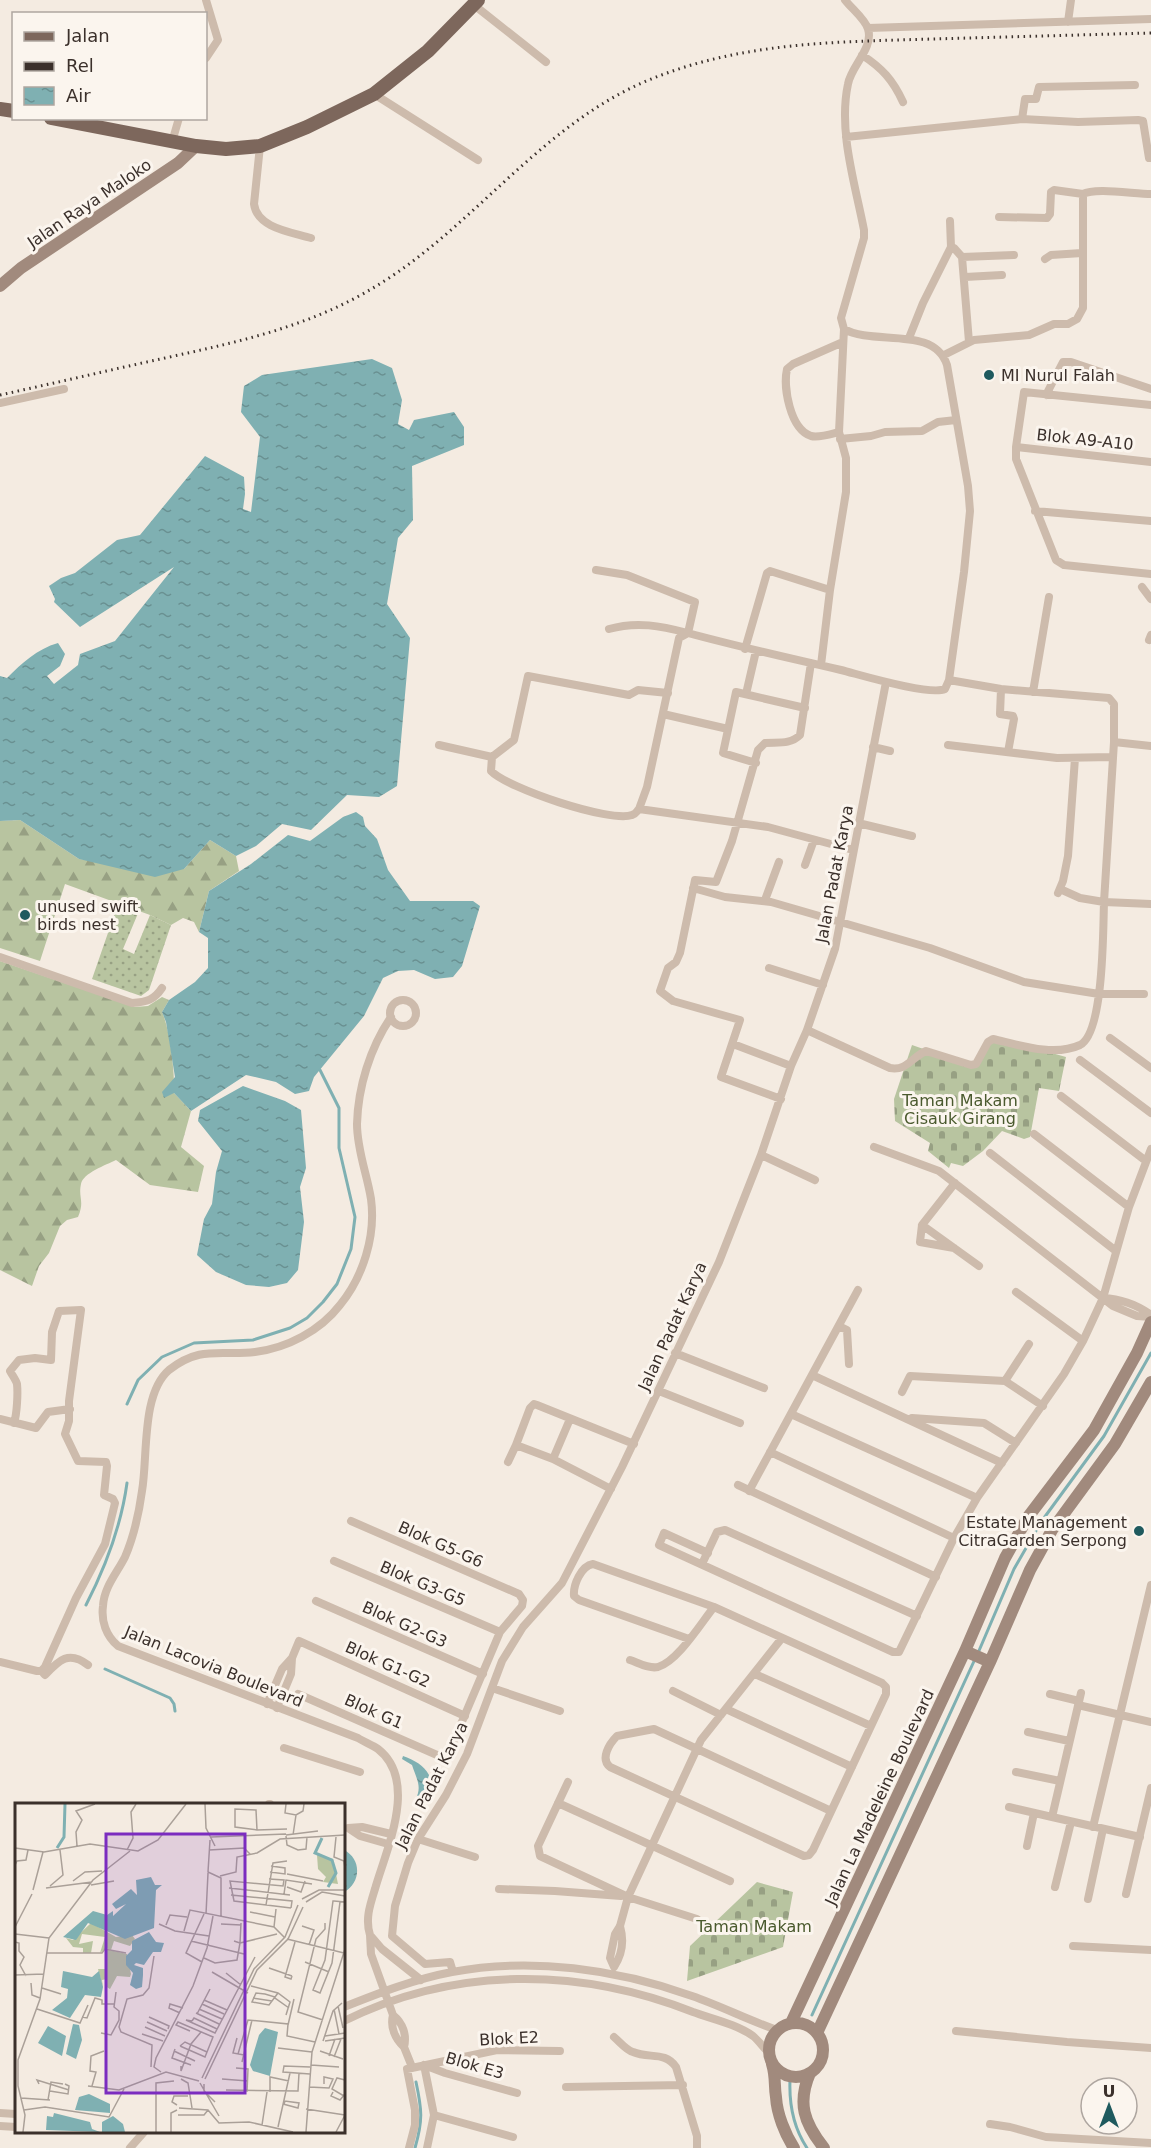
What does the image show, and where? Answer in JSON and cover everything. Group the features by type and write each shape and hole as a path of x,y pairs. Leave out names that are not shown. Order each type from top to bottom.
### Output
{"main road":[{"path":"61,120 196,146 226,149 260,146 307,127 374,94 428,51 476,3"}],"street":[{"path":"206,0 218,40 207,56"},
{"path":"821,665 830,590 846,492 846,458 839,435 844,329 841,318 863,246 864,230 846,137 845,115 848,83 855,64 869,41 868,28 845,0"},
{"path":"1068,22 1071,0"},
{"path":"476,3 546,62"},
{"path":"868,28 1151,19"},
{"path":"862,55 895,84 903,102"},
{"path":"1022,119 1025,99 1036,99 1039,87 1135,85"},
{"path":"374,94 478,160"},
{"path":"846,137 1022,119 1077,122 1143,121 1151,158"},
{"path":"172,142 178,120"},
{"name":"Jalan Raya Maloko","path":"0,286 21,268 178,163 196,146"},
{"path":"260,146 255,213 276,228 311,238"},
{"path":"999,217 1047,218 1050,214 1051,192 1054,190 1083,194 1094,190 1151,194"},
{"path":"944,355 974,340 1029,335 1054,324 1068,324 1077,319 1083,308 1083,194"},
{"path":"909,338 923,303 951,247 950,221"},
{"path":"951,247 962,257 969,342"},
{"path":"1046,259 1051,255 1082,253"},
{"path":"962,257 1014,255"},
{"path":"965,277 1002,275"},
{"path":"609,629 636,624 660,626 745,649 886,682 942,691 945,689 950,680 970,511 968,486 944,355 932,346 909,338 856,335 844,329"},
{"path":"843,342 786,369 784,380 790,408 802,430 817,436 870,436 885,432 922,430 938,422 956,420"},
{"path":"1046,395 1063,362 1071,362 1151,389"},
{"path":"0,403 64,389"},
{"path":"1151,405 1024,392 1016,447 1016,459 1056,560 1064,565 1151,574"},
{"name":"Blok A9-A10","path":"1016,447 1151,462"},
{"path":"1035,511 1151,520"},
{"path":"596,570 627,575 695,603 688,633 679,638 668,693 647,787 639,809 634,815 628,816 598,813 567,806 491,771 492,757 514,740 530,676 629,695 638,690 668,693"},
{"path":"745,649 767,573 830,590"},
{"path":"1142,587 1151,599"},
{"path":"1033,692 1049,597"},
{"path":"746,694 756,651"},
{"path":"781,1099 721,1077 740,1020 673,1001 660,991 668,968 676,962 680,953 695,880 716,882 719,878 756,763 758,750 765,743 787,742 797,738 801,731 811,663"},
{"path":"807,1030 890,1068 904,1068 926,1051 971,1065 976,1064 988,1042 993,1039 1036,1048 1068,1048 1081,1044 1090,1034 1100,994 1114,742 1114,704 1109,698 1001,689 950,680"},
{"name":"Jalan Padat Karya","path":"453,1972 450,1962 425,1964 392,1936 394,1906 408,1863 418,1839 442,1801 467,1754 502,1661 516,1636 562,1583 634,1444 716,1269 761,1155 791,1066 824,985 835,949 886,682"},
{"path":"1001,689 1000,714 1013,716 1014,719 1008,752"},
{"path":"756,763 723,753 736,692 805,708"},
{"path":"663,714 728,729"},
{"path":"1114,742 1151,746"},
{"path":"439,745 492,757"},
{"path":"948,745 1045,758 1112,757"},
{"path":"873,747 890,751"},
{"path":"1075,758 1068,856 1059,891 1080,898 1104,902 1151,903"},
{"path":"639,809 768,827 853,850"},
{"path":"858,824 912,837"},
{"path":"805,865 814,840"},
{"path":"765,900 779,862"},
{"path":"693,888 725,897 752,901 765,900 930,948 1011,979 1100,994 1144,994"},
{"path":"0,957 132,1003 146,1002 156,997 162,988"},
{"path":"769,968 824,985"},
{"name":"Jalan Lacovia Boulevard","path":"391,1017 383,1029 367,1066 359,1095 357,1125 360,1156 371,1199 372,1227 366,1257 356,1281 341,1305 322,1324 278,1348 254,1352 203,1352 184,1360 167,1372 157,1386 150,1410 143,1490 135,1528 125,1555 106,1589 102,1606 103,1623 109,1639 118,1646 358,1738 379,1750 392,1766 399,1790 399,1810 368,1913 371,1954 393,2015 400,2020 406,2039 404,2047 415,2110 415,2125 409,2148"},
{"path":"1110,1038 1151,1068"},
{"path":"733,1044 791,1066"},
{"path":"1080,1060 1151,1113"},
{"path":"1061,1096 1146,1161"},
{"path":"1034,1134 1129,1207"},
{"path":"874,1148 939,1171 1103,1298 1118,1298 1140,1307 1151,1316"},
{"path":"708,1552 664,1533 659,1545 893,1652 899,1652 954,1538 977,1498 1043,1406 1083,1341 1103,1298 1129,1207 1151,1149"},
{"path":"990,1153 1116,1251"},
{"path":"761,1155 814,1180"},
{"path":"954,1248 920,1242 922,1226 955,1183"},
{"path":"922,1226 979,1266"},
{"path":"749,1491 858,1290"},
{"path":"1016,1292 1083,1341"},
{"path":"14,1423 17,1411 15,1404 17,1382 10,1371 20,1360 51,1359 52,1332 59,1311 81,1310 69,1421 64,1434 77,1460 106,1462 104,1495 113,1499 115,1503 105,1544 41,1671"},
{"name":"Jalan La Madeleine Boulevard","path":"791,2023 965,1651 1005,1558 1028,1517 1094,1430 1137,1353 1151,1322"},
{"path":"838,1326 847,1330 849,1364"},
{"path":"1005,1381 1029,1344"},
{"path":"675,1353 764,1388"},
{"path":"812,1375 1002,1463"},
{"path":"902,1392 910,1376 1005,1381 1043,1406"},
{"path":"817,2033 990,1662 1030,1570 1052,1530 1115,1444 1151,1382"},
{"path":"659,1391 740,1423"},
{"path":"508,1462 530,1408 534,1404 634,1444"},
{"path":"0,1419 36,1428 48,1412 70,1409"},
{"path":"791,1414 977,1498"},
{"path":"905,1418 984,1423 1016,1443"},
{"path":"553,1459 570,1419"},
{"path":"516,1445 553,1459 611,1489"},
{"path":"770,1452 954,1538"},
{"path":"738,1485 936,1577"},
{"name":"Blok G5-G6","path":"351,1521 519,1594 523,1600 522,1606 500,1632"},
{"path":"702,1564 717,1532 725,1530 917,1616"},
{"name":"Blok G3-G5","path":"334,1561 500,1632"},
{"path":"689,1639 579,1600 574,1596 573,1588 585,1568 593,1564 714,1607 882,1683 886,1687 886,1694 813,1850 809,1855 804,1856 605,1764 604,1759 614,1738 654,1729 831,1811"},
{"path":"1093,1827 1151,1585"},
{"name":"Blok G2-G3","path":"316,1601 483,1674"},
{"path":"630,1660 649,1666 658,1666 674,1658 714,1607"},
{"path":"465,1716 500,1632"},
{"path":"610,1988 613,1971 619,1959 623,1936 620,1926 628,1897 701,1740 782,1638"},
{"name":"Blok G1-G2","path":"292,1658 299,1641 465,1716"},
{"path":"965,1651 990,1662"},
{"path":"0,1662 41,1671 45,1675 57,1662 67,1657 80,1658 88,1665"},
{"path":"267,1704 282,1669 292,1658"},
{"path":"277,1708 291,1674 292,1658"},
{"path":"755,1674 870,1726"},
{"path":"492,1688 560,1711"},
{"path":"673,1691 852,1767"},
{"name":"Blok G1","path":"298,1694 437,1755 450,1750 465,1716"},
{"path":"1050,1694 1079,1700 1119,1715 1151,1722"},
{"path":"1052,1817 1079,1700"},
{"path":"1028,1732 1070,1741"},
{"path":"284,1748 360,1772"},
{"path":"1016,1772 1060,1781"},
{"path":"568,1782 538,1846 540,1856 628,1897 697,1919"},
{"path":"1126,1894 1151,1788"},
{"path":"558,1803 730,1881"},
{"path":"1008,1807 1140,1838"},
{"path":"1028,1846 1034,1813"},
{"path":"1054,1887 1071,1822"},
{"path":"346,1827 362,1827 391,1834"},
{"path":"346,1827 360,1836 388,1844"},
{"path":"1088,1899 1103,1829"},
{"path":"418,1839 475,1857"},
{"path":"499,1890 555,1891 628,1897"},
{"path":"370,1935 382,1949 421,1980"},
{"path":"1073,1946 1151,1950"},
{"path":"345,2007 384,1990 453,1972 536,1965 613,1971 692,1996 777,2030"},
{"path":"345,2021 388,2002 455,1983 537,1978 577,1982 670,2003 734,2027 752,2036 784,2075 802,2076 810,2073"},
{"path":"794,2148 781,2119 769,2044 777,2030 791,2023 806,2025 817,2033 823,2050 821,2059 810,2073 804,2086 802,2099 812,2132 824,2148"},
{"path":"956,2031 1151,2048"},
{"path":"614,2037 631,2052 672,2060 683,2085 697,2136 697,2148"},
{"name":"Blok E2","path":"409,2068 497,2050 560,2051"},
{"path":"424,2065 434,2115 427,2148"},
{"name":"Blok E3","path":"424,2065 518,2093"},
{"path":"566,2087 683,2085"},
{"path":"0,2113 15,2114"},
{"path":"434,2115 513,2137"},
{"path":"990,2124 1046,2137 1151,2143"},
{"path":"0,2126 15,2127"},
{"path":"130,2148 143,2133"}],"green space":[{"path":"20,820 79,859 184,869 210,840 236,856 239,871 209,891 199,932 194,922 183,918 171,925 65,884 40,961 0,948 0,821"},
{"path":"118,904 139,911 123,949 134,954 150,915 171,925 149,990 141,996 92,979"},
{"path":"0,961 135,1007 148,1006 162,997 169,1000 162,1012 171,1051 174,1093 191,1111 181,1147 204,1166 198,1192 150,1185 116,1160 90,1173 81,1184 81,1207 78,1217 67,1220 60,1226 49,1253 39,1266 32,1286 0,1270"},
{"name":"Taman Makam Cisauk Girang","path":"994,1037 1066,1057 1059,1091 1039,1088 1030,1137 1024,1139 1002,1131 983,1151 963,1166 951,1163 949,1168 928,1151 930,1143 895,1121 894,1099 912,1045 975,1067"},
{"name":"Taman Makam","path":"757,1882 793,1892 783,1947 687,1981 690,1946"}],"water":[{"path":"372,359 392,368 402,400 398,424 409,430 414,420 454,412 464,427 464,445 412,466 413,520 398,538 387,604 410,638 397,786 379,797 347,795 311,830 282,824 256,846 236,856 210,840 184,869 155,877 79,859 20,820 0,821 0,676 7,678 37,653 58,643 65,654 60,666 47,676 54,684 78,665 80,654 115,641 174,567 80,627 54,602 55,599 49,586 75,573 117,540 140,535 205,456 244,477 243,509 251,512 260,437 241,412 244,386 262,375"},
{"path":"356,812 363,817 365,826 377,839 388,870 410,901 473,901 480,906 462,966 453,977 435,979 414,970 398,971 383,978 364,1016 314,1077 309,1091 295,1094 276,1082 246,1075 191,1111 174,1093 164,1098 162,1092 175,1077 166,1022 162,1012 169,1000 195,982 208,968 208,938 199,932 209,891 251,864 288,835 310,841 343,817"},
{"path":"243,1086 285,1101 301,1110 306,1168 300,1187 304,1222 298,1270 287,1283 269,1287 246,1285 216,1272 197,1255 204,1219 212,1204 216,1172 222,1151 198,1121 200,1110"},
{"path":"403,1756 418,1763 429,1775 426,1790 418,1802 415,1800 419,1787 417,1778 412,1765 402,1759"},
{"path":"345,1851 354,1859 357,1871 350,1888 345,1891"}],"waterway":[{"path":"127,1404 138,1380 162,1357 194,1343 253,1340 290,1328 307,1318 337,1284 351,1249 355,1217 339,1148 339,1108 320,1070"},
{"path":"978,1653 1014,1569 1041,1522 1104,1436 1151,1353"},
{"path":"86,1605 112,1546 127,1483"},
{"path":"812,2015 975,1659"},
{"path":"105,1669 170,1698 175,1711"},
{"path":"790,2080 793,2116 798,2132 807,2148"},
{"path":"415,2148 421,2115 416,2082"}],"railway":[{"path":"0,395 254,337 338,307 392,276 424,252 575,122 608,100 644,82 679,69 750,52 822,43 1151,33"}],"place":[{"name":"MI Nurul Falah","path":"989,375"},
{"name":"unused swift birds nest","path":"25,915"},
{"name":"Estate Management CitraGarden Serpong","path":"1139,1531"}]}
